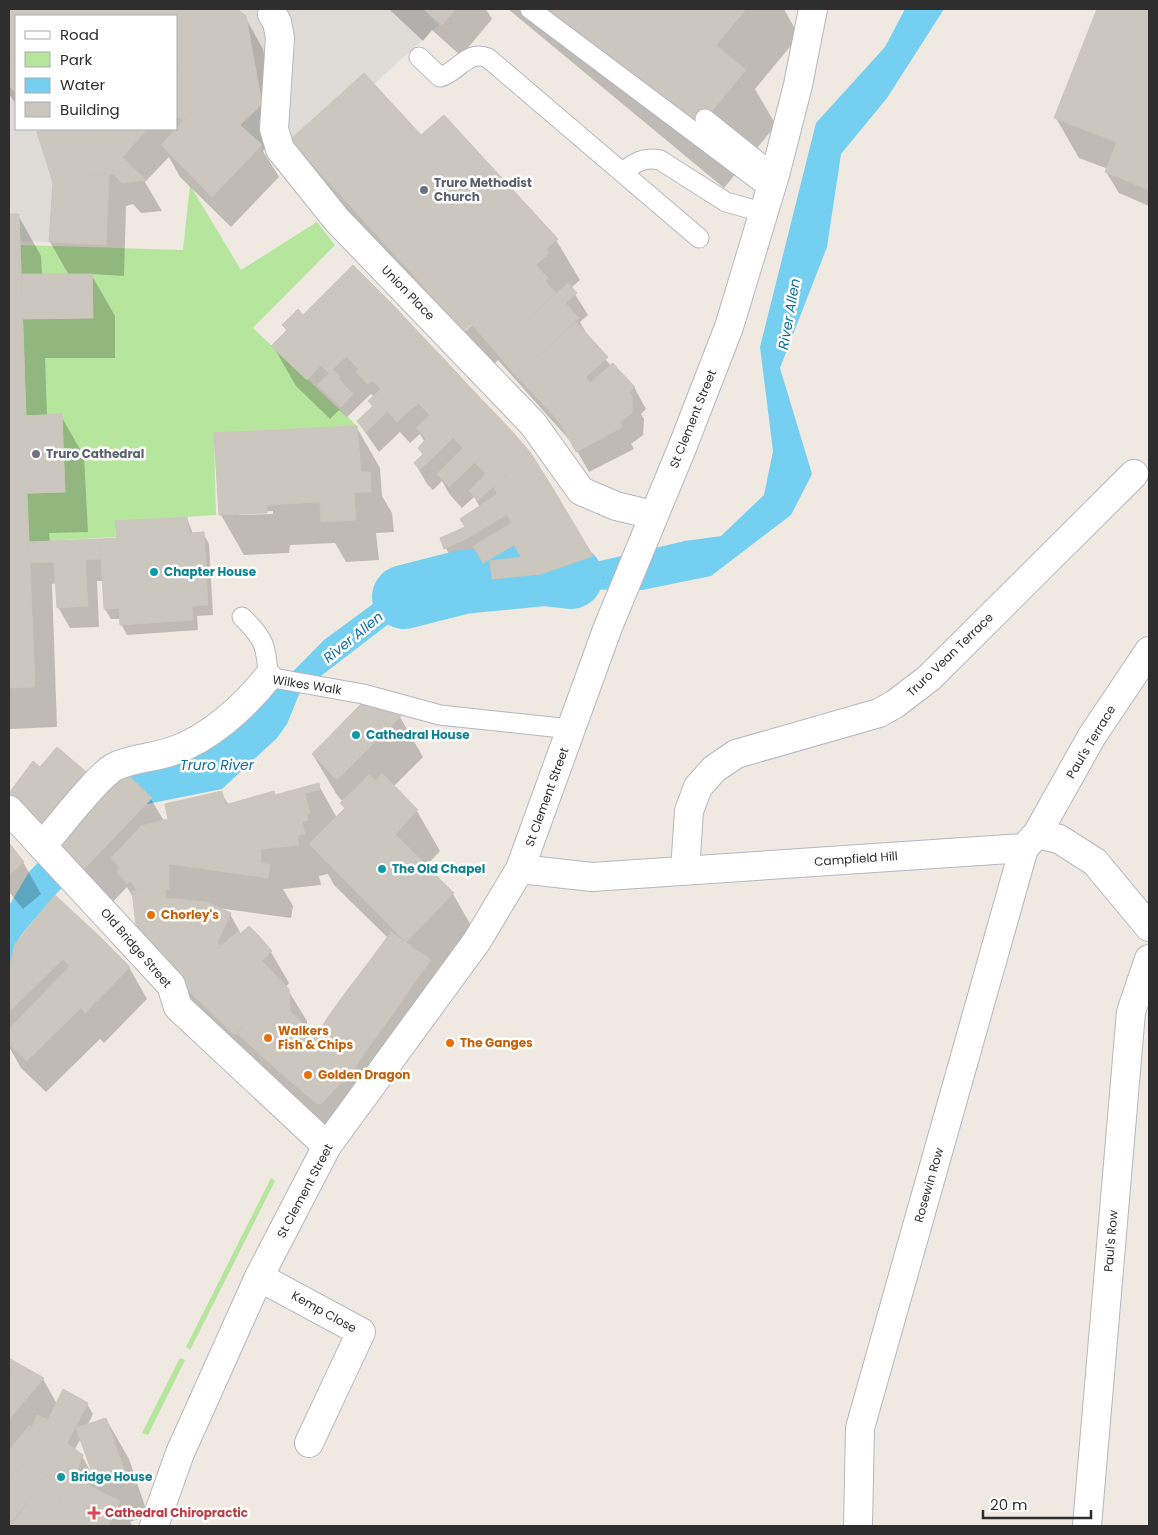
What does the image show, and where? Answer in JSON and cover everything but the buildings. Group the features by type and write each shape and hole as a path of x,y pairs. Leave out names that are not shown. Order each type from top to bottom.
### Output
{"street":[{"name":"St Clement Street","path":"154,1526 180,1453 259,1277 327,1146 478,941 520,869 608,627 682,448 729,327 770,193 798,86 814,9"},
{"name":"Union Place","path":"268,12 277,22 280,38 274,130 280,149 337,220 533,424 581,491 616,506 653,515"},
{"name":"Truro Vean Terrace","path":"685,871 689,811 698,787 714,768 736,754 860,719 896,704 929,678 1134,474"},
{"name":"Paul's Terrace","path":"1031,841 1092,736 1149,651"},
{"name":"Wilkes Walk","path":"42,846 106,773 125,763 173,752 200,738 273,678"},
{"name":"Old Bridge Street","path":"9,810 103,909 171,985 178,1007 327,1146"},
{"name":"Campfield Hill","path":"520,869 592,877 685,871 1060,839 1095,862 1149,927"},
{"name":"Rosewin Row","path":"858,1526 860,1428 1031,841"},
{"name":"Paul's Row","path":"1087,1526 1131,1012 1149,958"},
{"name":"Kemp Close","path":"259,1277 361,1332 310,1443"}],"lane":[{"path":"530,9 770,193"},
{"path":"419,57 440,77 473,55 488,58 699,238"},
{"path":"705,119 770,193"},
{"path":"622,172 642,159 652,158 660,160 726,202 770,193"},
{"path":"242,617 262,639 273,678"},
{"name":"Wilkes Walk","path":"273,678 363,694 440,715 571,729"}],"green space":[{"path":"190,185 241,270 317,222 335,245 253,328 357,426 214,433 216,515 115,521 116,537 29,542 27,494 65,492 62,415 26,415 23,319 93,318 93,275 22,274 20,245 183,250"},
{"path":"271,1178 275,1181 190,1350 186,1347"},
{"path":"180,1358 185,1360 148,1435 142,1433"}],"shaded area":[{"path":"237,9 423,9 439,25 374,84 364,73 272,157 240,125 246,16"},
{"path":"9,86 15,92 15,130 44,130 37,132 53,183 49,242 20,241 19,214 9,214"}],"water":[{"name":"Truro River","path":"905,9 944,9 887,98 841,154 827,247 780,368 812,474 791,515 711,576 642,590 536,589 476,592 412,606 300,692 287,724 277,738 222,789 142,805 55,895 22,934 15,944 9,969 9,906 29,872 129,768 253,712 324,640 396,587 458,571 492,580 536,576 685,541 721,536 764,495 773,451 760,347 816,123 885,47"}],"waterway":[{"name":"River Allen","path":"404,597 463,582 545,574 571,577"}],"place":[{"name":"Truro Methodist Church","path":"424,190"},
{"name":"Truro Cathedral","path":"36,454"},
{"name":"Chapter House","path":"154,572"},
{"name":"Cathedral House","path":"356,735"},
{"name":"The Old Chapel","path":"382,869"},
{"name":"Chorley's","path":"151,915"},
{"name":"Walkers Fish & Chips","path":"268,1038"},
{"name":"The Ganges","path":"450,1043"},
{"name":"Golden Dragon","path":"308,1075"},
{"name":"Bridge House","path":"61,1477"},
{"name":"Cathedral Chiropractic","path":"94,1513"}]}
